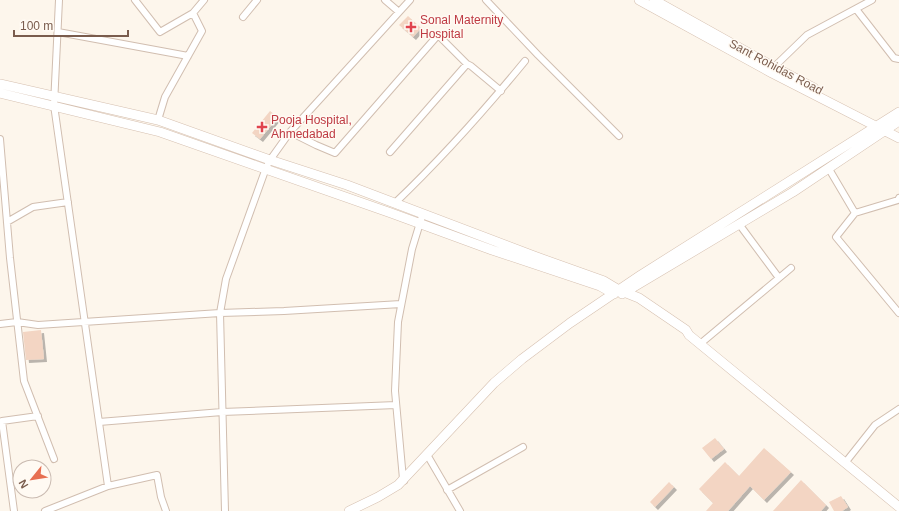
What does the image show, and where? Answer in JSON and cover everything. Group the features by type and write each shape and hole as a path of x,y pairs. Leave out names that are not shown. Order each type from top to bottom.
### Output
{"street":[{"path":"59,0 55,101 108,486"},
{"path":"135,0 160,32 193,13 204,0"},
{"path":"243,17 257,0"},
{"path":"385,0 398,12"},
{"path":"225,511 220,313 226,279 268,164 290,132 410,0"},
{"path":"486,0 538,55 619,136"},
{"path":"639,0 772,73 883,127 899,138"},
{"name":"Sant Rohidas Road","path":"654,0 883,127 899,132"},
{"path":"774,67 807,35 872,0"},
{"path":"856,9 894,58 899,59"},
{"path":"158,120 165,97 202,31 193,13"},
{"path":"58,32 188,56"},
{"path":"290,132 335,153 438,35 467,64 501,91"},
{"path":"395,204 422,178 501,91 525,61"},
{"path":"390,152 467,64"},
{"path":"0,84 268,164 347,185 395,204 423,213 524,256"},
{"path":"0,94 55,101 158,120 419,224 604,281 619,293 639,298 686,330 689,335 899,507"},
{"path":"349,511 378,497 404,481 429,458 497,386 519,367 619,293 739,224 829,169 883,127 899,112"},
{"path":"360,511 380,501 400,488 404,481 494,383 522,359 619,293 883,127 899,121"},
{"path":"0,139 7,222 24,381 54,459"},
{"path":"829,169 855,213"},
{"path":"899,199 855,213 836,237 899,313"},
{"path":"7,222 32,207 68,202"},
{"path":"404,481 395,391 398,329 401,304 412,249 423,213"},
{"path":"739,224 779,278"},
{"path":"700,344 791,268"},
{"path":"0,324 17,322 38,325 220,313 401,304"},
{"path":"99,422 222,412 396,405"},
{"path":"845,463 875,425 899,409"},
{"path":"14,511 2,421 38,416"},
{"path":"447,490 523,447"},
{"path":"429,458 460,511"},
{"path":"45,511 108,486 157,475 161,497 166,511"}],"building":[{"path":"408,16 421,28 413,37 399,25"},
{"path":"270,111 278,117 260,139 252,133"},
{"path":"41,330 44,359 26,360 23,332"},
{"path":"715,438 724,449 711,459 702,448"},
{"path":"764,448 791,472 764,500 750,486 728,511 706,511 713,503 699,489 725,462 739,476"},
{"path":"801,480 826,505 821,511 773,511"},
{"path":"669,482 674,487 655,507 650,502"},
{"path":"841,496 848,507 842,511 834,511 829,502"}],"place":[{"name":"Sonal Maternity Hospital","path":"411,27"},
{"name":"Pooja Hospital, Ahmedabad","path":"262,127"}]}
